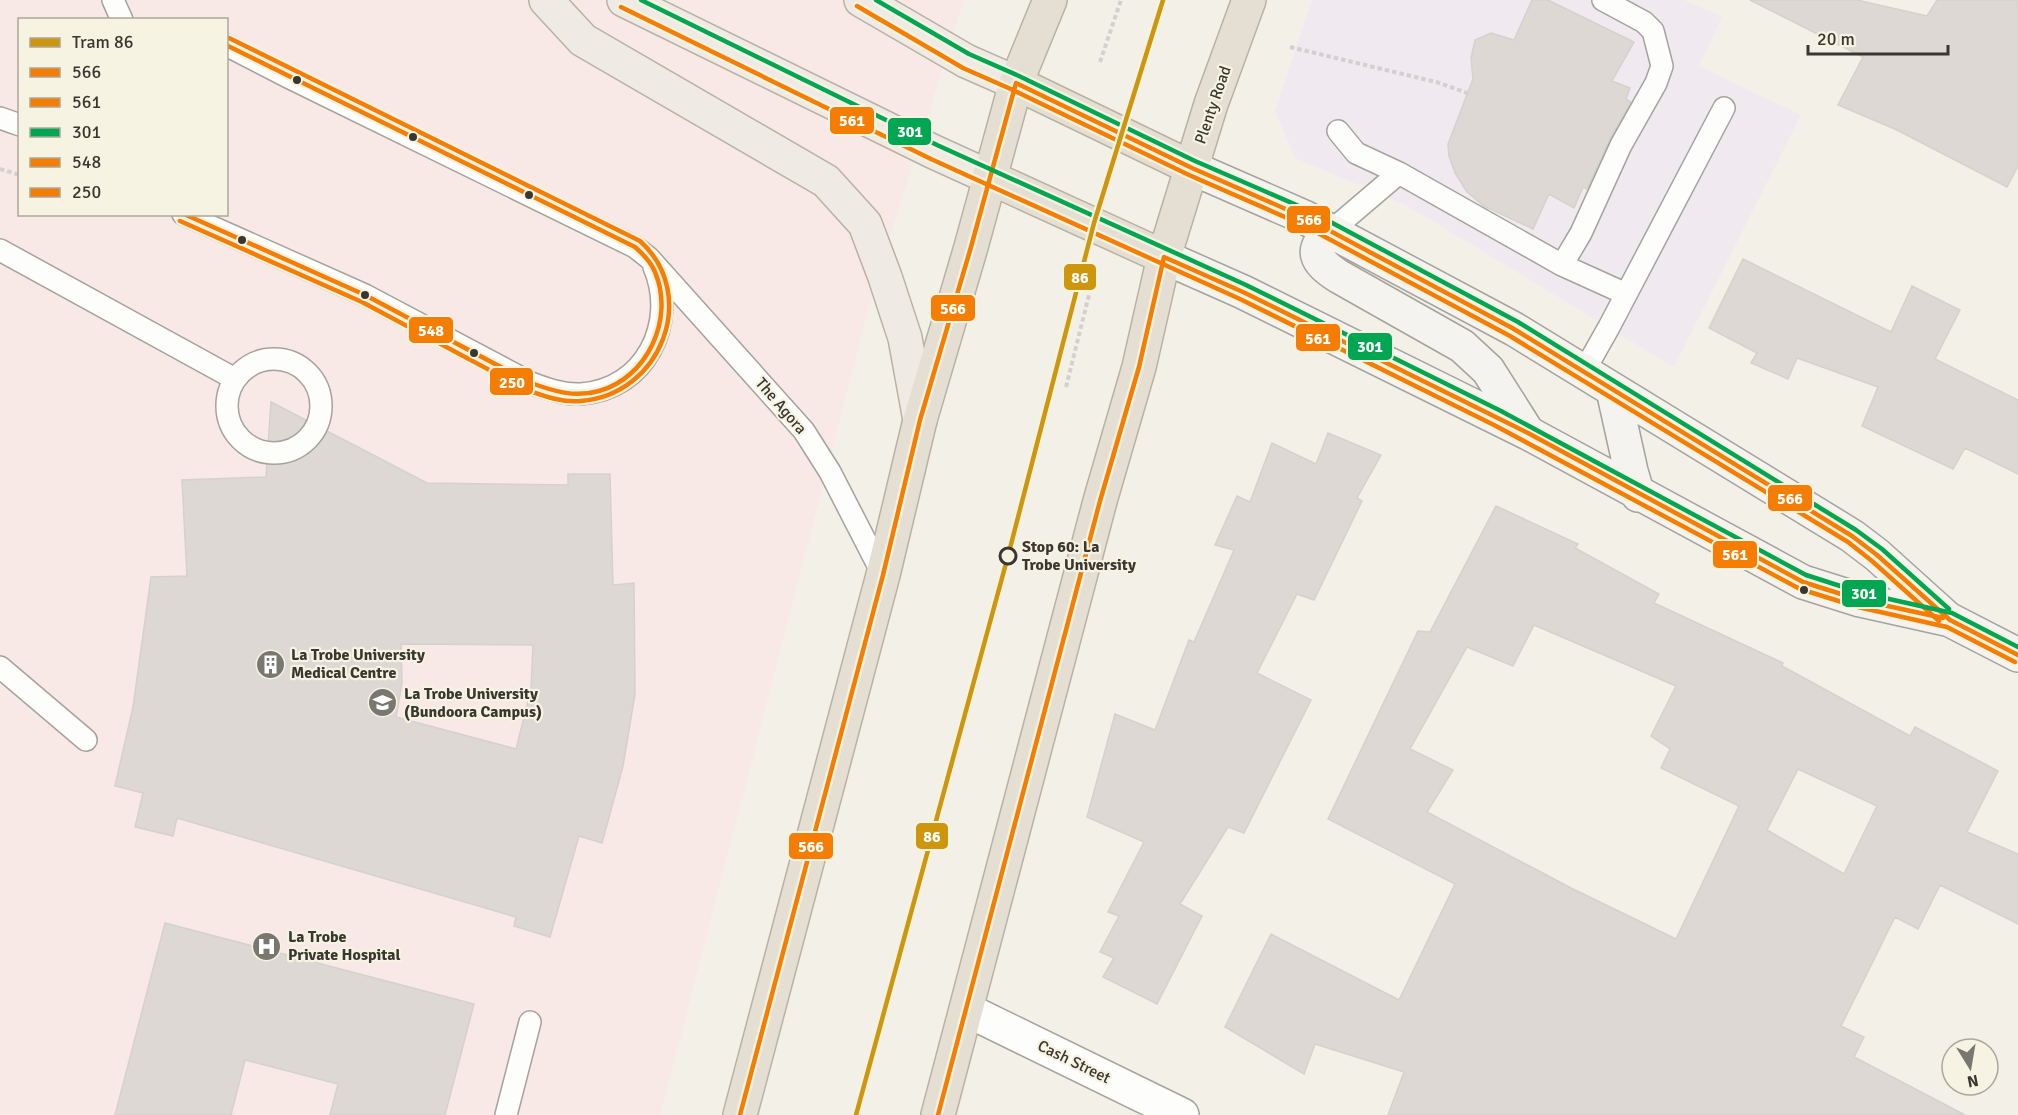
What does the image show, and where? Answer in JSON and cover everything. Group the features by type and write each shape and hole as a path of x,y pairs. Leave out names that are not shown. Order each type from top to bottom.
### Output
{"highway":[{"path":"740,1115 883,575 920,420 1016,83 1050,0"},
{"name":"Plenty Road","path":"938,1115 1100,501 1139,367 1164,257 1211,104 1249,0"},
{"path":"1016,83 1192,168"},
{"path":"989,177 1164,257"}],"main road":[{"path":"546,0 583,40 826,181 834,189 865,224 885,277 905,338 920,420"},
{"path":"624,0 989,177"},
{"path":"861,0 966,61 1016,83"},
{"path":"1192,168 1304,217 1514,329 1852,536 1878,555 1950,620"},
{"path":"1332,231 1317,246 1318,257 1325,266 1462,346 1475,356 1491,375 1528,433"},
{"path":"1164,257 1243,292 1528,433 1638,495 1803,582 1860,600 1950,620 2018,655"},
{"path":"1613,390 1638,495"}],"street":[{"name":"Cash Street","path":"966,1010 1182,1115"}],"lane":[{"path":"113,0 121,18"},
{"path":"1562,265 1581,233 1621,145 1656,83 1662,66 1653,31 1644,22 1603,0"},
{"name":"The Agora","path":"228,46 309,88 625,241 649,258 804,431 830,472 883,575"},
{"path":"1583,373 1724,108"},
{"path":"0,118 18,124"},
{"path":"1338,131 1356,153 1400,174 1562,265 1626,294"},
{"path":"1332,231 1400,174"},
{"path":"187,216 365,296 531,383 555,392 575,394 599,391 616,384 637,370 646,359 657,336 661,308 657,274 649,258"},
{"path":"0,250 235,379"},
{"path":"277,358 300,367 307,372 316,385 321,400 320,417 313,431 303,442 277,453 262,451 248,445 237,435 230,422 227,408 229,393 235,379 246,368 261,361 277,358"},
{"path":"0,667 86,740"},
{"path":"506,1115 530,1022"}],"path":[{"path":"1100,62 1121,0"},
{"path":"1290,47 1436,82 1467,93"},
{"path":"0,169 18,174"},
{"path":"1066,387 1089,295"}],"shaded area":[{"name":"La Trobe University (Bundoora Campus)","path":"0,0 964,0 873,290 660,1115 0,1115"},
{"path":"1312,0 1684,0 1722,17 1699,66 1801,115 1674,367 1406,205 1295,158 1275,111"}],"building":[{"path":"1532,0 1548,0 1634,42 1612,81 1630,88 1626,99 1631,102 1610,139 1587,189 1583,187 1574,208 1549,194 1533,229 1484,206 1467,192 1455,173 1449,156 1448,144 1473,79 1471,58 1475,40 1491,33 1514,40"},
{"path":"1750,0 1857,0 1927,16 1937,0 2018,0 2018,166 2007,187 1897,130 1838,105 1863,57"},
{"path":"1743,259 1891,332 1912,286 1960,310 1935,359 2018,400 2018,474 1965,448 1953,469 1862,426 1878,387 1797,358 1788,379 1751,363 1757,353 1709,328"},
{"name":"La Trobe University Medical Centre","path":"271,402 427,483 568,485 568,474 610,474 613,585 634,583 635,694 623,766 602,843 579,836 550,937 514,926 516,917 177,818 173,836 135,827 143,793 115,786 133,707 151,577 187,576 182,480 266,477","holes":["401,644 533,645 531,689 516,749 396,717 402,683"]},
{"path":"1328,433 1381,455 1357,498 1362,501 1314,600 1297,594 1257,673 1311,700 1244,833 1228,827 1180,904 1202,916 1157,1004 1103,977 1114,958 1100,952 1119,916 1108,912 1144,842 1087,817 1115,714 1155,730 1189,640 1194,642 1234,550 1215,545 1237,496 1250,502 1272,443 1316,464"},
{"path":"1496,506 1578,544 1575,548 1659,594 1654,603 1783,663 1782,666 1910,736 1915,727 1998,771 1967,832 2018,854 2018,924 1940,885 1918,929 1895,917 1841,1026 1864,1037 1854,1057 1965,1115 1388,1115 1404,1072 1315,1044 1304,1074 1225,1027 1271,934 1399,1000 1455,884 1328,819 1418,631 1430,632","holes":["1534,625 1676,686 1651,736 1670,749 1661,768 1739,806 1676,939 1571,888 1427,812 1453,770 1410,749 1467,647 1513,666","1798,769 1877,806 1844,874 1767,830"]},
{"name":"La Trobe Private Hospital","path":"165,923 474,1004 445,1115 330,1115 338,1084 245,1060 231,1115 115,1115"}],"tram line":[{"name":"86","path":"856,1115 1008,556 1094,223 1163,0"}],"transit line":[{"name":"301","path":"641,0 937,145 1246,285 1501,411 1806,575 1862,593 1952,613 2018,647"},
{"name":"301","path":"876,0 969,54 1195,161 1308,210 1518,322 1856,530 1882,549 1949,609"},
{"name":"561","path":"857,6 963,68 1189,175 1301,224 1510,336 1848,542 1939,621"},
{"name":"561","path":"621,7 931,159 1240,299 1494,425 1800,589 1858,607 1947,627 2015,662"},
{"name":"250","path":"180,221 362,302 527,390 554,398 581,401 609,395 632,381 651,362 663,339 669,314 667,288 658,263 640,241 229,38"},
{"name":"548","path":"188,216 365,295 531,383 556,391 573,394 590,393 616,384 631,374 643,360 659,327 660,290 655,272 647,258 635,247 228,46"},
{"name":"566","path":"740,1115 883,575 920,420 1016,83 1192,168 1304,217 1514,329 1852,536 1877,555 1950,620 2018,655"},
{"name":"566","path":"938,1115 1100,501 1139,367 1164,257 1243,292 1528,433 1803,582 1860,600 1943,618"}],"place":[{"name":"Stop 60: La Trobe University","path":"1008,556"},
{"name":"La Trobe University Medical Centre","path":"270,664"},
{"name":"La Trobe University (Bundoora Campus)","path":"383,703"},
{"name":"La Trobe Private Hospital","path":"267,946"}]}
